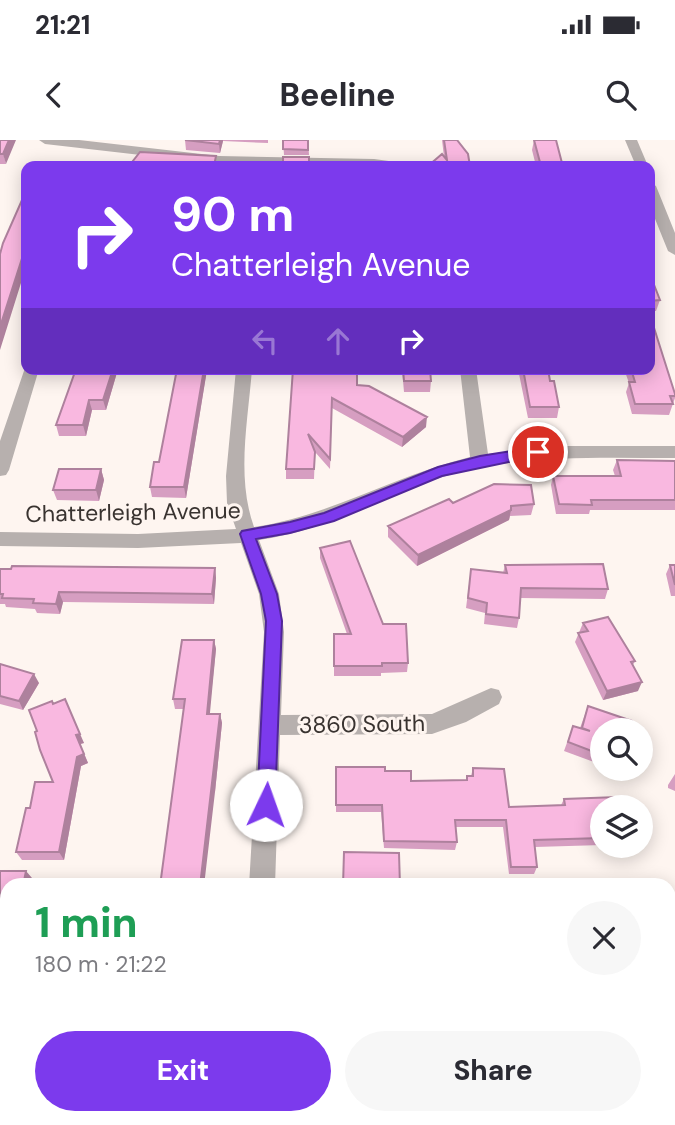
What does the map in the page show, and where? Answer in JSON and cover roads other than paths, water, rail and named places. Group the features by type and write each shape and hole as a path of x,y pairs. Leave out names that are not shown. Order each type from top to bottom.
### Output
{"street":[{"path":"45,140 98,151 213,161"},
{"path":"631,140 640,161"},
{"path":"655,201 675,251"},
{"path":"0,470 29,375"},
{"path":"244,375 234,493 238,516 269,594 274,621 262,878"},
{"path":"469,375 480,461"},
{"name":"Chatterleigh Avenue","path":"0,539 192,539 247,534 290,528 328,517 418,479 480,461 538,452 675,452"},
{"name":"3860 South","path":"269,725 432,724 458,715 491,697"}]}
